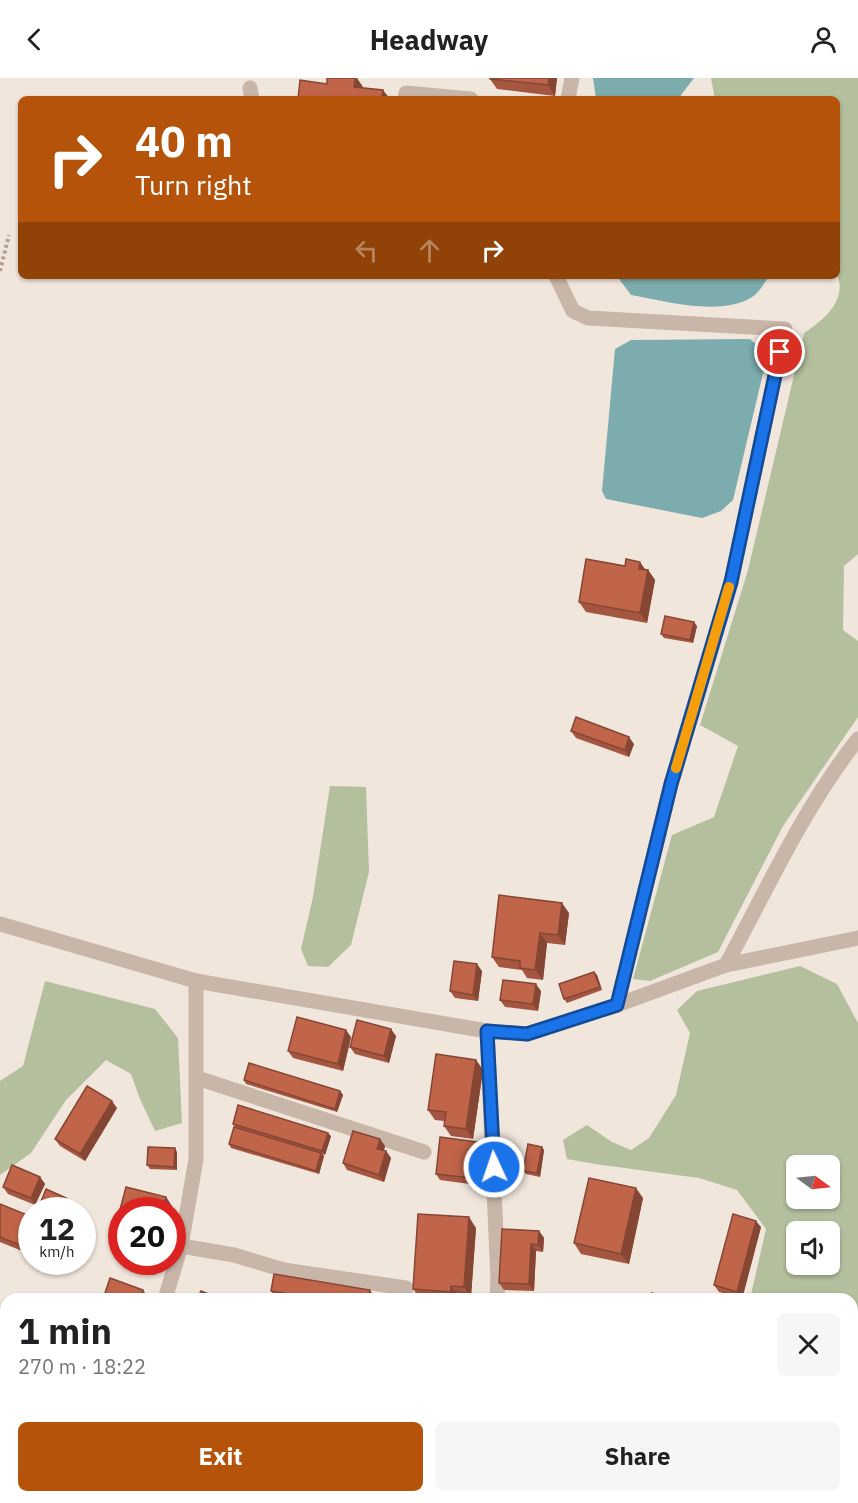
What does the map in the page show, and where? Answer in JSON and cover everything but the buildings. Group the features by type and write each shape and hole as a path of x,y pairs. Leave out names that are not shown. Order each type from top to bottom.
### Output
{"street":[{"path":"569,96 572,78"},
{"path":"406,96 406,93 438,96"},
{"path":"557,279 573,311 588,318 785,329 731,582 671,784 617,1005"},
{"path":"726,965 795,834 844,756 858,739"},
{"path":"0,924 196,981 487,1031 527,1034 617,1005 726,965 858,938"},
{"path":"186,1217 196,1159 196,981"},
{"path":"487,1031 497,1293"},
{"path":"197,1078 424,1152"},
{"path":"186,1247 234,1255 284,1270 406,1288 405,1293"},
{"path":"167,1293 172,1275"}],"path":[{"path":"0,271 9,235"}],"green space":[{"path":"711,78 858,78 858,554 844,566 843,630 858,641 858,717 783,826 718,952 650,981 633,979 672,835 714,817 738,746 700,725 748,570 804,333 832,309 840,284 840,96 714,96"},
{"path":"330,786 366,787 369,872 351,945 328,967 308,966 301,949 313,897"},
{"path":"800,966 837,984 858,1023 858,1293 751,1293 766,1229 737,1190 699,1178 567,1159 563,1140 587,1125 612,1142 631,1150 649,1138 676,1095 690,1033 677,1010 697,991"},
{"path":"45,981 155,1009 178,1038 182,1123 155,1131 131,1074 106,1060 66,1100 31,1153 0,1175 0,1081 23,1066"}],"water":[{"path":"593,78 694,78 680,96 596,96"},
{"path":"619,279 767,279 755,295 728,306 694,306 631,295"},
{"path":"750,339 764,351 765,365 733,500 721,511 702,518 606,499 602,491 615,349 631,340"}],"slow traffic":[{"path":"676,768 729,587"}],"route":[{"path":"494,1167 487,1031 527,1034 617,1005 671,784 731,582 780,352"}]}
